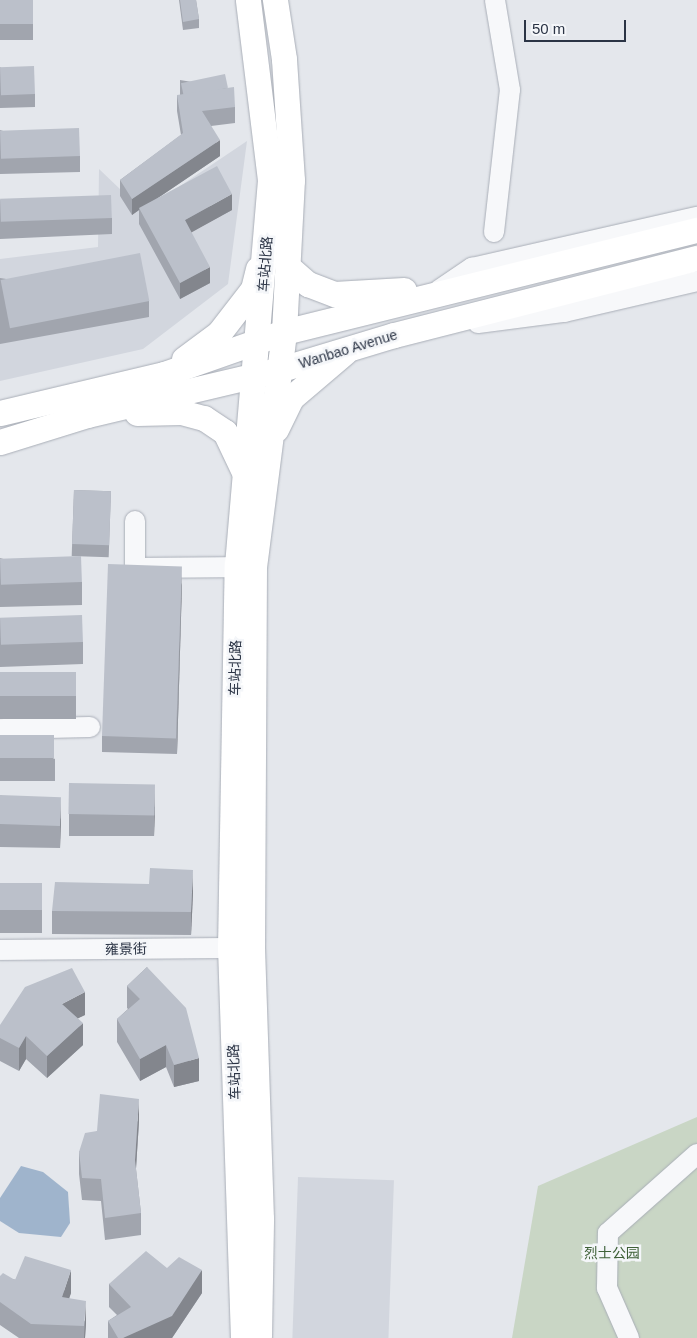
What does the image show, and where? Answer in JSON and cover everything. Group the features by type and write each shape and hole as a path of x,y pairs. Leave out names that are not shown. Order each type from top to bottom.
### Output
{"main road":[{"name":"车站北路","path":"246,1335 261,1219 241,948 246,566 244,472 252,374 260,340 270,180 248,0"},
{"name":"车站北路","path":"246,566 284,332 292,180 284,59 275,0"},
{"path":"0,413 164,374 284,332 697,230"},
{"path":"164,374 219,333 253,289 266,238"},
{"name":"Wanbao Avenue","path":"0,442 86,415 252,374 278,370 394,335 697,258"},
{"path":"287,266 308,284 334,294 402,289 430,295"},
{"path":"266,446 291,398 350,347"},
{"path":"86,415 181,412 204,418 225,432 244,472"}],"street":[{"path":"494,232 510,90 495,0"},
{"path":"430,295 472,268 697,218"},
{"path":"394,335 564,312 697,282"},
{"path":"672,287 697,290"},
{"path":"135,521 135,568 246,566"},
{"path":"0,729 90,727"},
{"name":"雍景街","path":"0,950 241,948"},
{"path":"629,1338 607,1288 608,1233 697,1154"}],"shaded area":[{"path":"247,141 228,284 143,349 0,381 0,259 98,247 99,169 143,211"},
{"path":"298,1177 394,1180 388,1338 292,1338"}],"green space":[{"name":"烈士公园","path":"697,1117 697,1338 512,1338 538,1186"}],"water":[{"path":"21,1166 43,1172 68,1192 70,1223 61,1237 19,1233 0,1221 0,1198"}],"building":[{"path":"0,0 33,0 33,24 0,24"},
{"path":"180,0 196,0 199,19 183,22"},
{"path":"34,66 35,94 1,95 0,67"},
{"path":"225,74 228,88 184,97 181,83"},
{"path":"234,87 235,107 202,111 220,140 132,199 120,180 183,133 177,95"},
{"path":"79,128 80,156 1,159 0,131"},
{"path":"217,166 232,194 185,220 210,267 180,283 139,208"},
{"path":"111,195 112,218 1,222 0,199"},
{"path":"140,253 149,301 10,328 1,280"},
{"path":"74,490 111,491 109,545 72,544"},
{"path":"81,556 82,582 1,585 0,559"},
{"path":"108,564 182,567 176,738 102,736"},
{"path":"82,615 83,642 1,645 0,618"},
{"path":"0,672 76,672 76,696 0,696"},
{"path":"0,735 54,735 54,758 0,758"},
{"path":"69,783 155,785 154,815 68,814"},
{"path":"0,795 61,797 60,826 0,824"},
{"path":"150,868 193,870 191,912 52,911 55,882 149,884"},
{"path":"0,883 42,883 42,910 0,910"},
{"path":"147,967 186,1008 199,1058 174,1065 166,1045 140,1059 117,1019 140,999 127,986"},
{"path":"72,968 85,992 62,1004 83,1023 47,1056 26,1036 19,1048 0,1038 0,1025 25,987"},
{"path":"100,1094 139,1099 135,1160 141,1213 105,1218 101,1179 82,1178 79,1152 85,1133 97,1131"},
{"path":"146,1251 167,1268 179,1257 202,1270 172,1316 123,1338 118,1338 108,1321 131,1307 109,1284"},
{"path":"25,1256 71,1270 62,1297 86,1301 84,1326 31,1324 0,1302 0,1276 3,1273 15,1280"}]}
